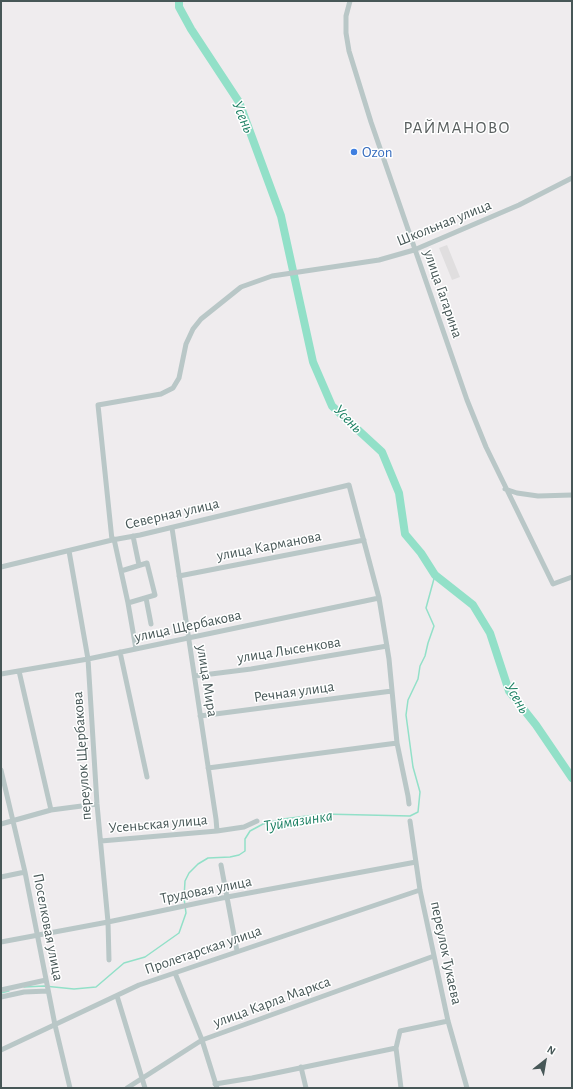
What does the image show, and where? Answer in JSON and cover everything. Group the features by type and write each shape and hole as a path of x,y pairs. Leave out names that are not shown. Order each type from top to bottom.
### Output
{"street":[{"name":"улица Гагарина","path":"350,1 346,16 346,33 349,51 370,122 467,400 486,447 554,584 572,577"},
{"name":"Школьная улица","path":"113,539 98,405 161,394 173,388 179,378 186,344 193,329 201,318 241,287 272,276 379,260 414,250 519,205 572,178"},
{"name":"Северная улица","path":"1,567 113,539 172,528 349,485 364,540"},
{"path":"506,488 516,493 538,496 572,495"},
{"name":"улица Мира","path":"172,528 217,831"},
{"path":"133,536 139,565"},
{"path":"113,539 128,603 136,649"},
{"path":"364,540 379,598 389,660 397,743 409,804"},
{"name":"улица Карманова","path":"179,576 364,540"},
{"name":"переулок Щербакова","path":"69,551 88,659 97,804 108,922 109,960"},
{"path":"121,571 147,563 155,595 128,603"},
{"path":"146,598 151,624"},
{"name":"улица Щербакова","path":"1,674 88,659 379,598"},
{"name":"улица Лысенкова","path":"195,676 251,669 387,646"},
{"path":"120,652 147,777"},
{"path":"20,670 51,810"},
{"name":"Речная улица","path":"200,716 392,691"},
{"path":"208,768 397,743"},
{"name":"Поселковая улица","path":"1,770 24,872 55,1025 70,1088"},
{"path":"1,824 51,810 97,804"},
{"name":"Усеньская улица","path":"101,841 217,831 244,827 257,821"},
{"name":"переулок Тукаева","path":"410,821 420,890 434,956 448,1021 467,1088"},
{"name":"Трудовая улица","path":"1,942 108,922 227,897 416,862"},
{"path":"221,865 237,951"},
{"path":"1,877 24,872"},
{"name":"Пролетарская улица","path":"1,1050 139,985 420,890"},
{"name":"улица Карла Маркса","path":"127,1088 202,1040 434,956"},
{"path":"175,973 202,1040 216,1086 300,1067 396,1048"},
{"path":"1,990 47,986"},
{"path":"1,997 47,986"},
{"path":"117,996 145,1088"},
{"path":"401,1088 396,1048 400,1031 448,1021"},
{"path":"300,1067 306,1088"}],"shaded area":[{"path":"447,245 460,277 452,280 439,248"}],"waterway":[{"name":"Усень","path":"179,1 179,7 191,29 239,102 281,216 313,362 332,406 382,452 399,493 405,534 421,553 435,575 473,605 490,633 509,691 536,725 572,778"},
{"name":"Туймазинка","path":"24,987 44,986 74,989 96,987 124,963 145,957 179,933 186,913 184,898 185,881 189,873 198,864 208,858 239,855 245,851 245,839 250,831 263,824 283,819 323,814 410,816 418,812 420,792 413,767 406,715 408,700 418,679 420,666 425,656 434,626 426,608 435,575"},
{"name":"Туймазинка","path":"1,993 9,991"}],"place":[{"name":"Ozon","path":"354,152"}],"district":[{"name":"РАЙМАНОВО","path":"457,128"}]}
